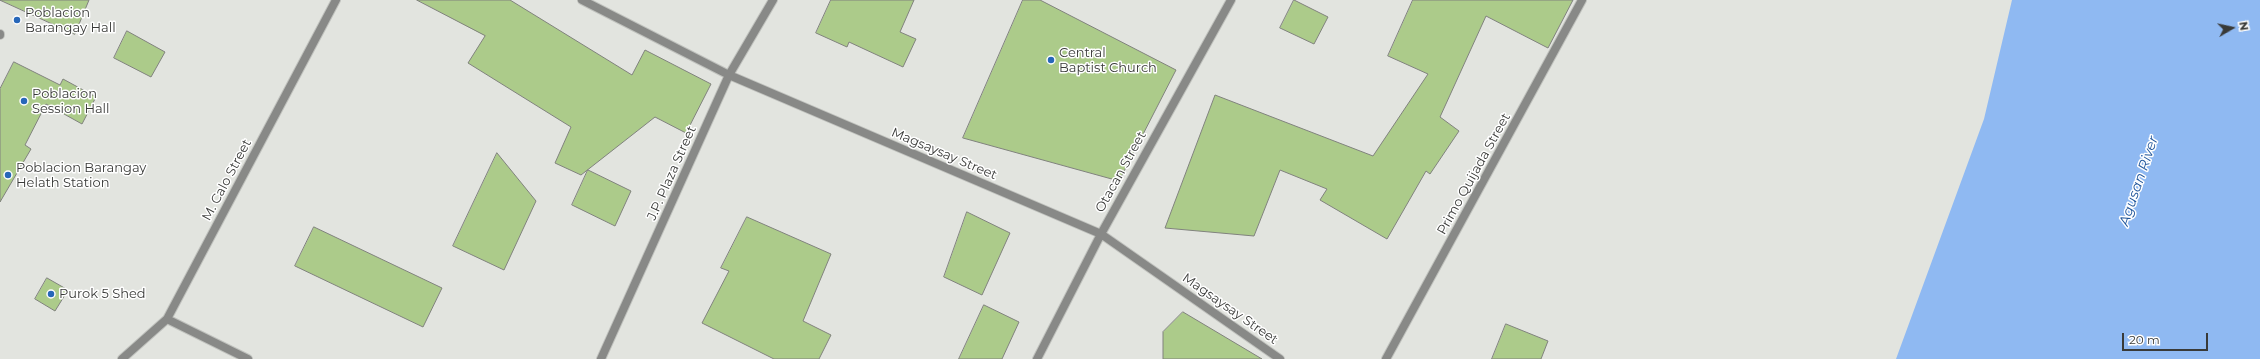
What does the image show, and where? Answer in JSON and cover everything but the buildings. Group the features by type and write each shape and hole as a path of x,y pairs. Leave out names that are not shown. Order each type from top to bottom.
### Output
{"street":[{"name":"M. Calo Street","path":"122,359 167,319 336,0"},
{"name":"Magsaysay Street","path":"582,0 729,75 1101,234 1280,359"},
{"name":"J.P. Plaza Street","path":"601,359 729,75 773,0"},
{"name":"Otacan Street","path":"1037,359 1101,234 1231,0"},
{"name":"Primo Quijada Street","path":"1386,359 1582,0"},
{"path":"167,319 248,359"}],"water":[{"name":"Agusan River","path":"2012,0 2260,0 2260,359 1896,359 1984,119"}],"place":[{"name":"Poblacion Barangay Hall","path":"17,20"},
{"name":"Central Baptist Church","path":"1051,60"},
{"name":"Poblacion Session Hall","path":"24,101"},
{"name":"Poblacion Barangay Helath Station","path":"8,175"},
{"name":"Purok 5 Shed","path":"51,294"}]}
